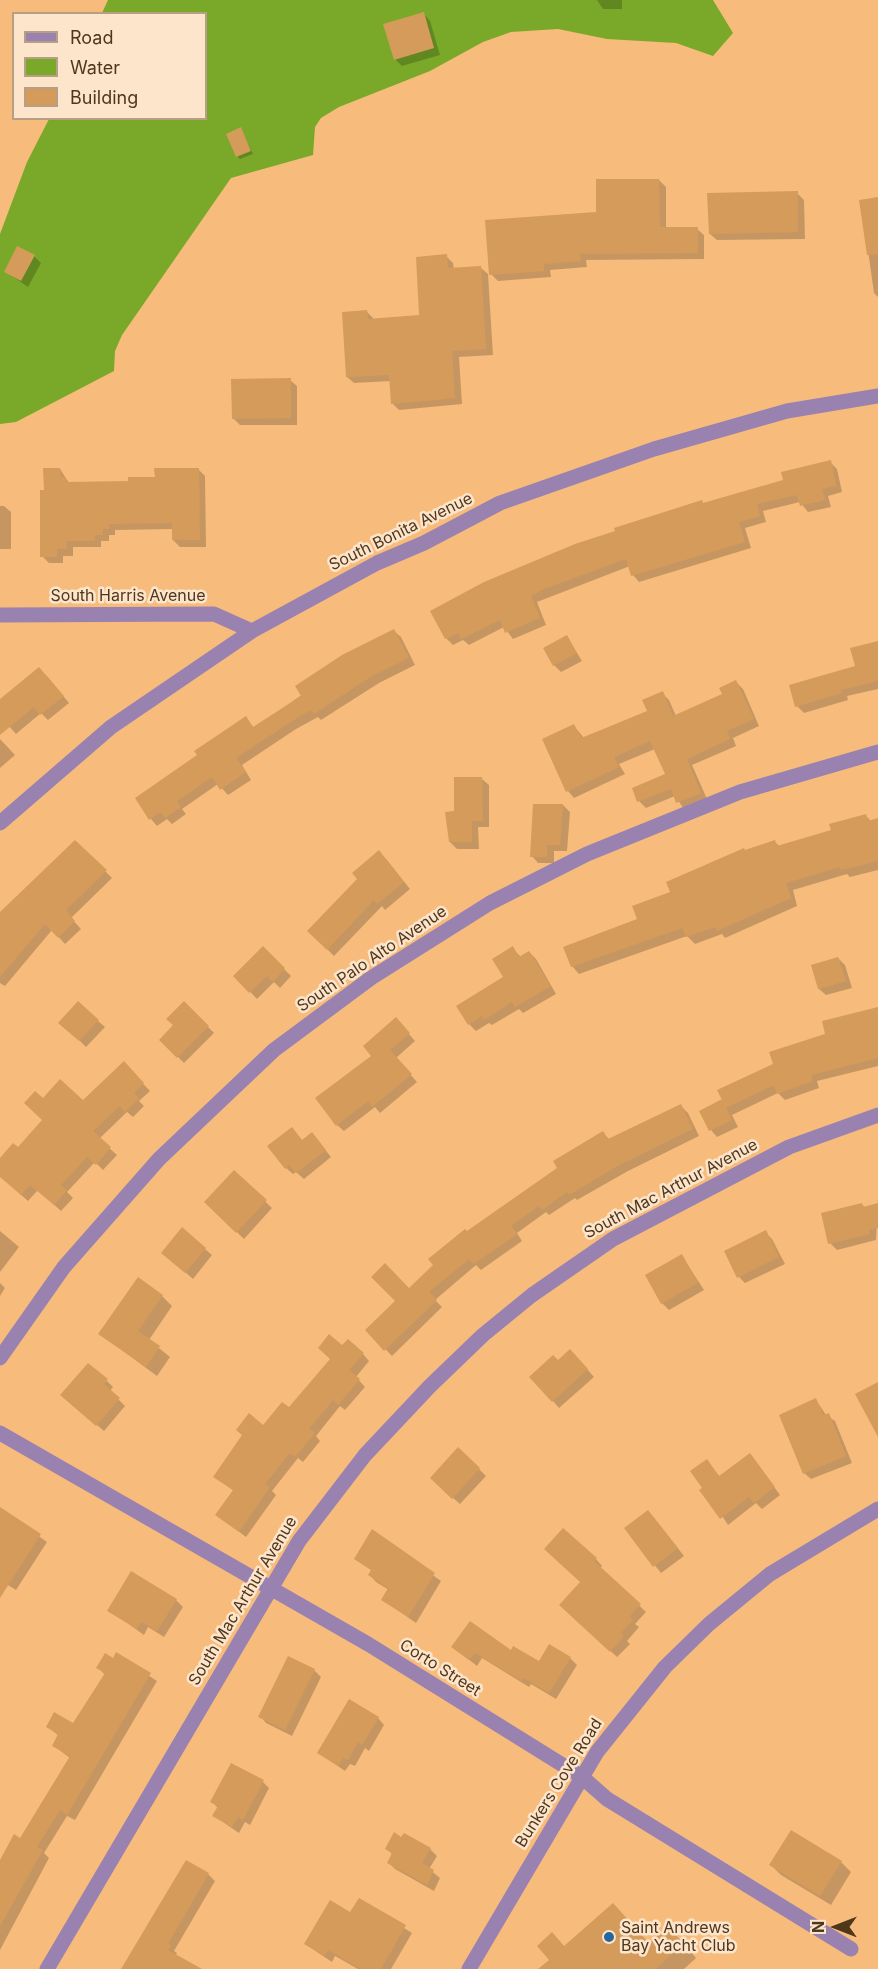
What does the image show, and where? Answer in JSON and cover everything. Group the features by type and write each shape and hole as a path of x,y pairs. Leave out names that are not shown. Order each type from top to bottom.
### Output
{"street":[{"name":"South Bonita Avenue","path":"0,823 111,727 252,631 336,583 424,543 500,503 654,449 787,411 878,396"},
{"name":"South Harris Avenue","path":"0,615 214,614 252,631"},
{"name":"South Palo Alto Avenue","path":"0,1358 64,1267 165,1152 274,1050 371,978 490,903 606,845 740,792 878,752"},
{"name":"South Mac Arthur Avenue","path":"47,1969 270,1587 309,1526 365,1455 456,1361 544,1285 630,1229 732,1175 789,1148 878,1115"},
{"name":"Corto Street","path":"0,1433 270,1587 582,1777 607,1799 851,1949"},
{"name":"Bunkers Cove Road","path":"469,1969 597,1752 629,1709 665,1667 709,1624 789,1561 878,1509"}],"water":[{"path":"108,0 713,0 733,33 713,56 676,43 607,39 558,29 511,32 483,42 430,71 339,107 321,118 315,127 313,155 231,178 122,335 115,351 114,371 16,422 0,424 0,234 27,162 48,120 207,120 207,12 102,12"}],"building":[{"path":"424,12 434,48 394,60 383,24"},
{"path":"241,127 251,151 236,157 226,134"},
{"path":"596,179 659,179 660,227 698,227 698,253 580,254 581,261 544,264 544,271 489,275 485,220 596,212"},
{"path":"798,191 798,232 709,234 707,193"},
{"path":"878,197 878,254 867,255 859,200"},
{"path":"17,246 35,255 21,281 4,272"},
{"path":"447,254 448,268 481,266 486,349 452,351 455,398 391,404 389,375 346,377 342,312 367,310 368,319 419,315 416,257"},
{"path":"291,378 291,418 232,419 231,379"},
{"path":"831,460 836,486 822,489 825,500 800,506 797,495 757,504 760,516 739,522 745,542 631,576 626,559 544,589 531,596 540,618 505,633 500,620 461,639 458,633 445,639 430,611 484,582 575,544 615,531 614,528 702,500 703,503 783,480 781,472"},
{"path":"43,468 60,468 61,477 66,477 66,482 128,481 128,477 155,477 154,468 199,468 200,540 172,540 172,523 109,524 109,529 103,529 103,535 95,535 95,541 66,541 67,549 57,549 57,557 40,557 40,490 44,490"},
{"path":"394,629 409,658 372,676 314,714 311,710 236,758 246,772 220,790 212,777 177,801 181,807 165,818 160,812 149,820 135,798 197,755 194,751 246,716 253,727 301,696 295,686 342,655"},
{"path":"567,635 577,653 553,666 543,648"},
{"path":"878,641 878,681 841,690 842,693 795,707 789,685 855,666 850,648"},
{"path":"39,667 64,696 40,715 34,707 0,735 0,699"},
{"path":"736,680 754,719 727,731 730,739 687,759 701,793 676,803 671,789 637,802 632,788 665,774 650,741 614,757 619,767 566,792 542,739 574,724 581,738 647,711 642,700 663,691 673,716 722,694 719,688"},
{"path":"454,777 482,777 483,821 472,821 472,842 449,842 445,812 454,811"},
{"path":"533,804 563,804 560,845 547,845 547,857 530,857"},
{"path":"866,814 868,821 878,818 878,861 841,870 840,867 786,883 791,898 717,931 715,927 686,937 682,928 571,967 563,947 637,919 632,906 670,892 666,882 744,848 745,850 775,840 777,846 831,830 829,824"},
{"path":"75,840 107,870 66,910 75,921 58,938 45,924 0,977 0,912"},
{"path":"379,850 404,882 377,904 374,900 327,950 307,931 357,879 352,873"},
{"path":"263,946 285,968 273,982 267,976 249,993 233,976"},
{"path":"513,946 519,957 529,951 551,986 515,1007 512,1002 484,1020 482,1016 468,1025 456,1006 503,977 492,959"},
{"path":"838,957 846,981 818,989 811,965"},
{"path":"78,1001 99,1020 79,1041 58,1023"},
{"path":"184,1001 209,1026 177,1058 159,1040 173,1025 166,1019"},
{"path":"878,1007 878,1058 811,1075 813,1081 777,1094 774,1085 726,1108 732,1120 709,1131 699,1111 722,1099 717,1090 773,1064 769,1052 825,1034 822,1021"},
{"path":"396,1017 410,1033 390,1050 412,1074 372,1107 368,1101 336,1126 315,1098 371,1056 363,1046"},
{"path":"124,1061 144,1083 134,1093 139,1099 125,1112 120,1106 93,1131 111,1147 96,1165 87,1157 61,1185 67,1190 54,1205 30,1185 21,1195 0,1177 0,1158 13,1143 18,1147 42,1120 24,1103 35,1091 43,1098 60,1079 83,1100"},
{"path":"681,1104 693,1129 621,1164 569,1195 567,1192 542,1210 539,1206 511,1226 517,1234 474,1264 469,1259 429,1292 437,1300 384,1351 365,1330 395,1301 371,1277 385,1263 409,1288 433,1265 428,1259 465,1229 467,1231 557,1168 553,1161 603,1131 608,1139"},
{"path":"292,1127 302,1140 312,1132 326,1150 296,1173 289,1165 285,1169 267,1146"},
{"path":"234,1170 267,1200 236,1233 204,1202"},
{"path":"862,1203 863,1207 878,1203 878,1228 869,1230 870,1234 828,1244 821,1213"},
{"path":"182,1227 206,1248 185,1273 161,1253"},
{"path":"766,1230 779,1257 737,1278 724,1251"},
{"path":"682,1254 698,1283 661,1304 645,1275"},
{"path":"138,1277 163,1295 138,1331 160,1346 146,1367 98,1334"},
{"path":"329,1334 342,1345 348,1339 364,1353 349,1370 360,1379 338,1405 333,1400 309,1429 315,1433 295,1457 290,1453 265,1484 270,1487 239,1532 215,1515 233,1490 213,1477 242,1435 236,1430 249,1413 263,1425 282,1402 289,1407 330,1359 318,1348"},
{"path":"570,1349 588,1369 552,1402 529,1377 553,1355 558,1360"},
{"path":"88,1363 108,1379 104,1384 120,1398 96,1426 60,1395"},
{"path":"878,1382 878,1437 855,1394"},
{"path":"816,1398 823,1415 829,1413 846,1456 803,1474 779,1415"},
{"path":"458,1447 480,1468 452,1499 430,1478"},
{"path":"750,1453 775,1487 754,1503 749,1497 720,1519 699,1490 702,1488 690,1471 707,1459 719,1476"},
{"path":"0,1507 41,1534 0,1598"},
{"path":"648,1510 678,1548 653,1567 624,1528"},
{"path":"563,1528 597,1558 594,1561 641,1604 630,1616 633,1620 621,1633 624,1636 610,1652 559,1605 580,1582 544,1549"},
{"path":"372,1529 435,1573 408,1617 381,1600 388,1588 368,1575 371,1570 354,1559"},
{"path":"131,1571 177,1599 157,1631 141,1622 137,1629 107,1611"},
{"path":"470,1621 511,1650 513,1646 539,1661 549,1644 571,1657 549,1693 524,1678 522,1681 475,1653 469,1660 451,1647"},
{"path":"116,1652 151,1673 67,1815 60,1810 37,1847 43,1850 0,1926 0,1860 14,1834 20,1838 70,1756 52,1746 58,1734 46,1727 54,1712 73,1723 105,1673 96,1668 105,1653 113,1658"},
{"path":"288,1656 315,1669 285,1730 258,1717"},
{"path":"349,1699 379,1717 362,1745 358,1742 348,1760 343,1758 338,1766 317,1753"},
{"path":"231,1763 264,1780 243,1820 238,1817 232,1827 212,1816 218,1806 210,1802"},
{"path":"791,1830 842,1861 820,1896 769,1865"},
{"path":"394,1832 401,1837 404,1833 431,1848 422,1863 434,1870 427,1885 387,1863 392,1853 385,1849"},
{"path":"186,1860 209,1873 168,1944 171,1945 168,1950 202,1969 121,1969"},
{"path":"359,1898 406,1925 381,1969 361,1969 328,1950 325,1956 304,1944 330,1900 350,1912"},
{"name":"Saint Andrews Bay Yacht Club","path":"613,1903 649,1943 668,1926 684,1944 655,1969 538,1969 549,1960 537,1946 552,1932 564,1946"}],"place":[{"name":"Saint Andrews Bay Yacht Club","path":"609,1937"}]}
